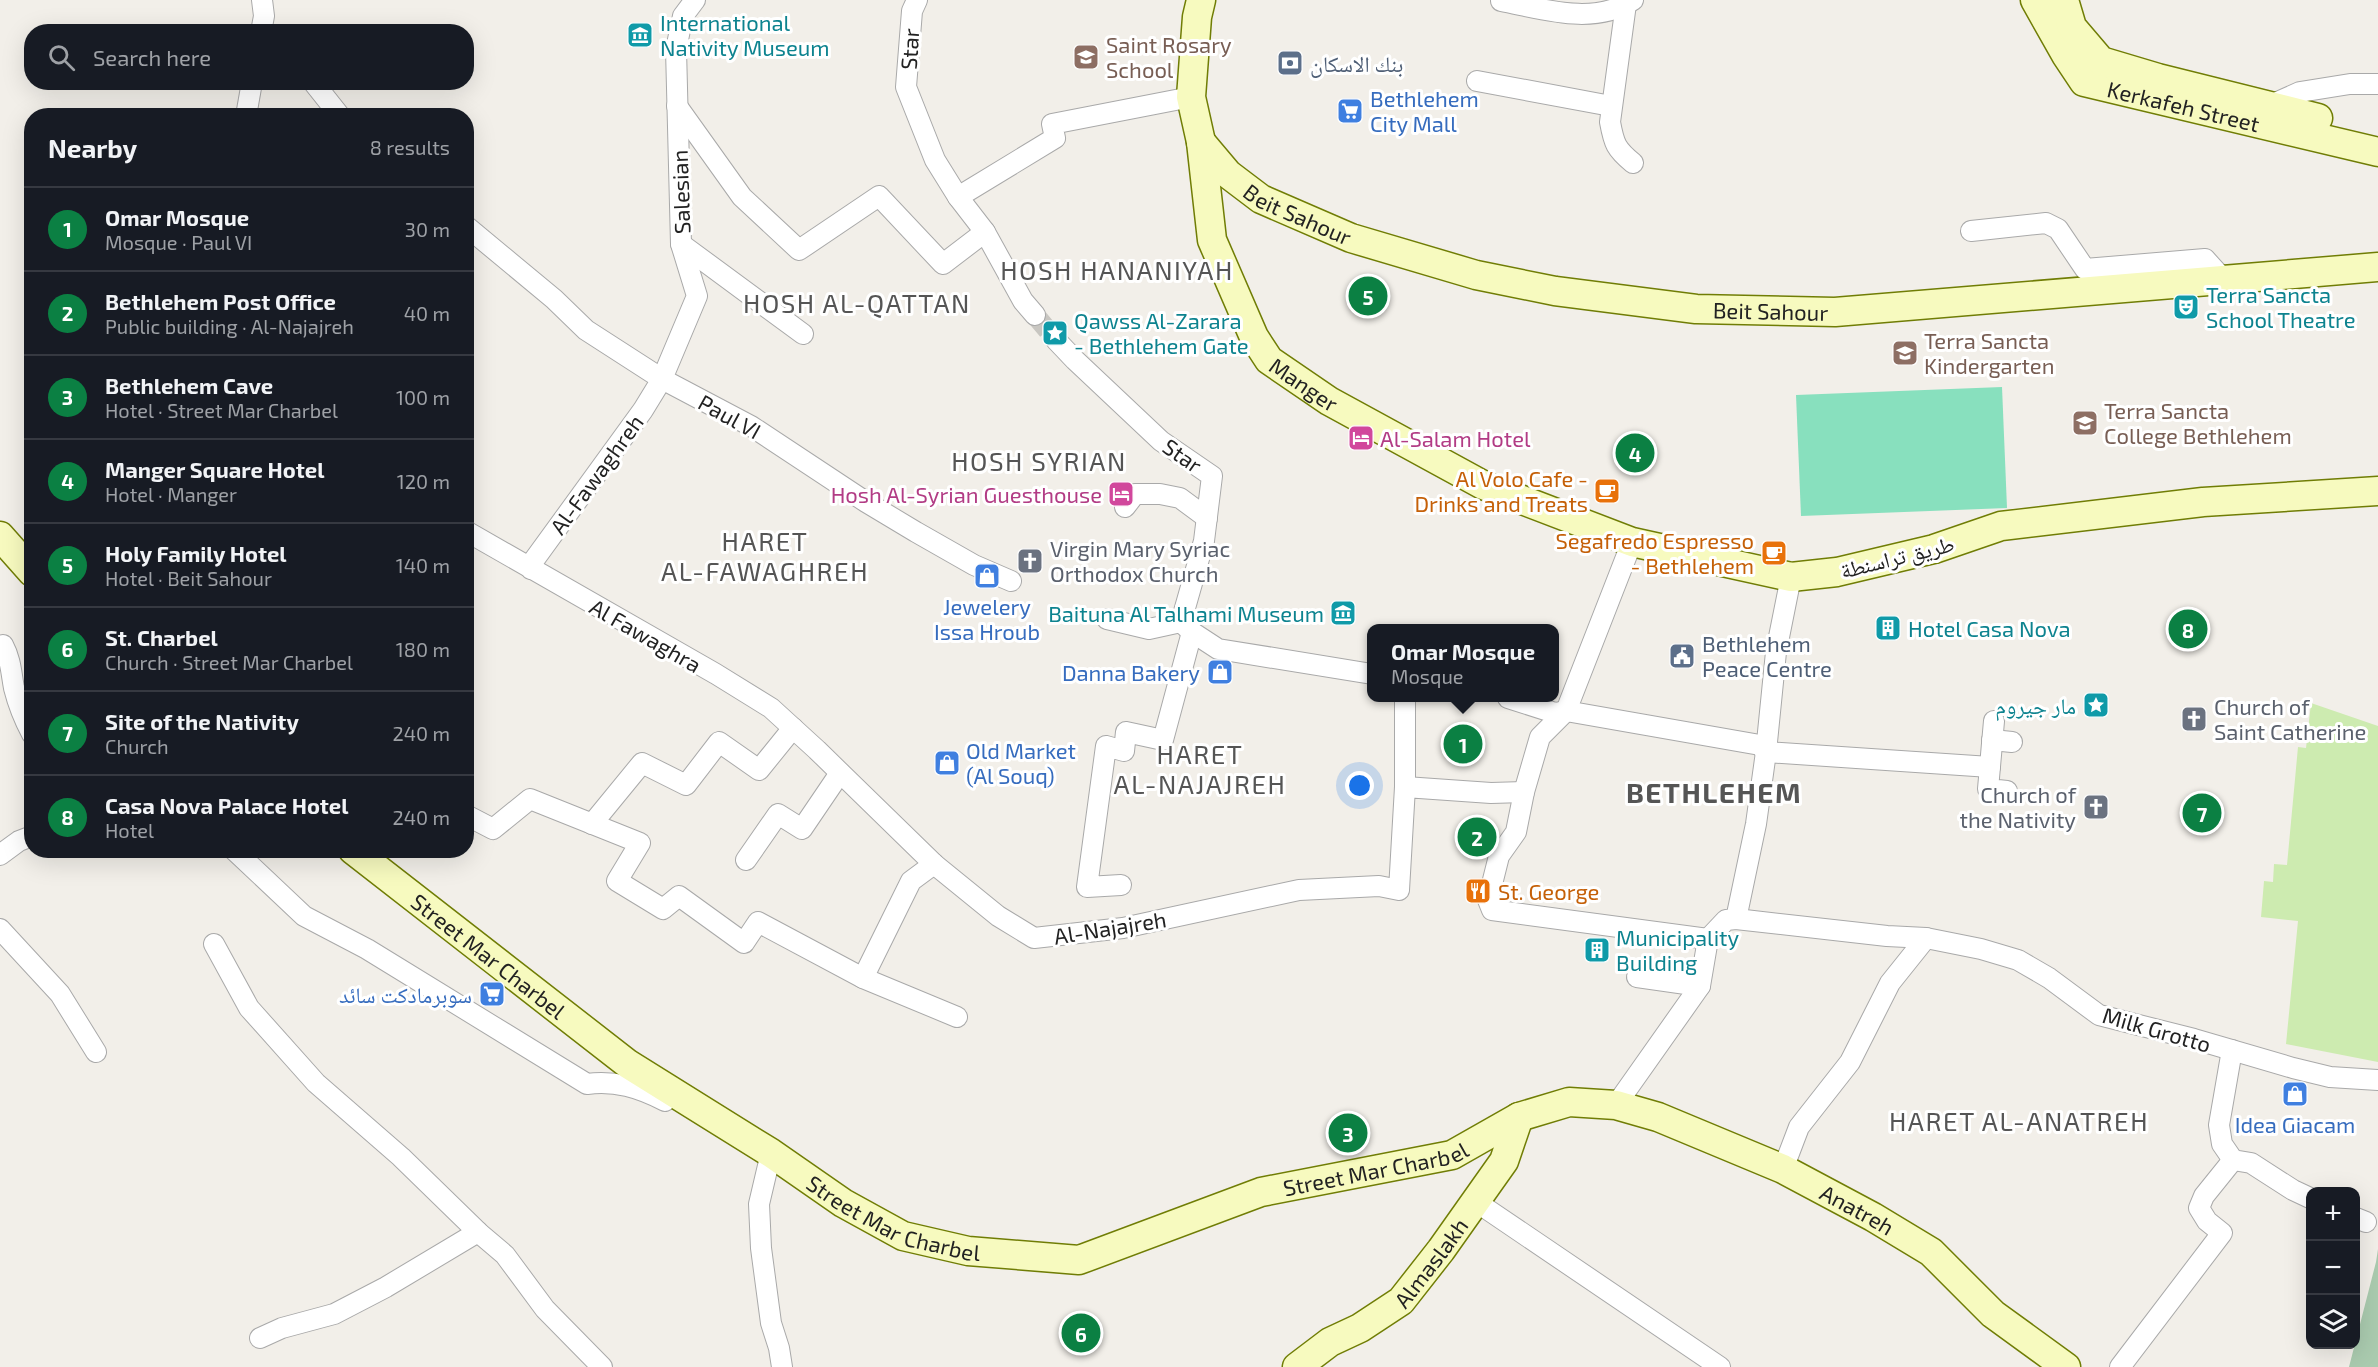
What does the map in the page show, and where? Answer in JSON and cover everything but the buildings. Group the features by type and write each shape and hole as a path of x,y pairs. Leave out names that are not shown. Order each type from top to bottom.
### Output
{"street":[{"name":"Salesian","path":"662,379 697,296 681,244 676,49 683,16 695,0"},
{"name":"Star","path":"917,0 912,10 906,87 935,160 958,197 985,232 1023,301 1035,315"},
{"name":"Manger","path":"1201,0 1197,17 1191,97 1201,142 1212,240 1254,337 1269,360 1329,401 1483,485 1632,542 1791,577"},
{"name":"Kerkafeh Street","path":"2035,0 2084,82 2267,115 2378,152"},
{"path":"2064,0 2072,27 2101,61 2267,115 2378,134"},
{"path":"1501,1 1568,14 1593,14 1630,2 1610,122 1618,151 1633,163"},
{"path":"1477,81 1611,106"},
{"path":"2267,115 2300,92 2350,84 2378,84"},
{"path":"247,108 251,90"},
{"path":"319,90 334,108"},
{"path":"958,197 1055,138 1052,124 1191,97"},
{"path":"677,106 742,197 799,250 879,196 943,264 985,232"},
{"name":"Beit Sahour","path":"1201,142 1228,174 1261,199 1351,238 1476,275 1556,291 1696,309 1835,312 2378,267"},
{"path":"1971,231 2046,223 2058,229 2085,269 2205,259 2224,280"},
{"name":"Paul VI","path":"474,233 554,298 586,330 662,379 751,426 916,532 974,565 1011,581"},
{"path":"681,244 803,334"},
{"name":"Star","path":"1056,340 1161,441 1212,476 1201,553 1164,740 1126,732 1124,750 1106,746 1087,887 1121,885"},
{"name":"Al-Fawaghreh","path":"531,569 534,560 643,410 662,379"},
{"name":"طريق تراسنطة","path":"1791,577 1837,572 1934,549 2001,526 2203,502 2378,491"},
{"path":"1125,507 1135,494 1160,494 1180,498 1207,518"},
{"path":"0,536 24,563"},
{"name":"Al Fawaghra","path":"474,536 716,674 771,708 817,750"},
{"path":"1632,542 1566,711 1540,737 1524,792 1516,832 1499,856 1488,900 1492,910 1708,939"},
{"path":"1616,1105 1700,986 1708,939 1726,920 1736,919 1756,824 1776,652 1791,577"},
{"path":"1107,619 1149,629 1186,627 1218,649 1367,673"},
{"path":"3,645 11,660 14,687 24,721"},
{"path":"1405,702 1406,786 1491,793 1524,792"},
{"path":"1521,702 1555,713 1566,711 1760,745 1766,752 1990,767"},
{"path":"592,824 642,763 686,785 719,742 759,770 792,728"},
{"path":"1999,734 1990,767 1988,789 2007,791"},
{"name":"Al-Najajreh","path":"817,750 934,864 998,916 1034,938 1123,928 1299,890 1379,886 1399,890 1406,786"},
{"path":"746,860 778,814 802,829 840,773"},
{"path":"474,819 493,829 530,799 640,843 617,882 663,909 679,896 744,943 758,922 863,978 957,1017"},
{"path":"0,855 24,838"},
{"path":"242,858 304,916 368,949 587,1084 604,1082 643,1089 699,1120 720,1121"},
{"name":"Street Mar Charbel","path":"363,858 628,1064 771,1153 843,1203 903,1236 968,1251 1079,1260 1261,1192 1452,1155 1519,1117 1569,1102 1616,1105"},
{"path":"863,978 911,881 934,864"},
{"name":"Milk Grotto","path":"1736,919 1887,936 1926,938 1981,949 2018,960 2049,978 2099,1015 2330,1077 2378,1080"},
{"path":"0,929 60,994 96,1052"},
{"path":"1783,1169 1799,1127 1850,1062 1890,983 1926,938"},
{"path":"214,944 249,1008 316,1083 401,1157 477,1232 505,1255 545,1309 602,1367"},
{"path":"1637,977 1700,986"},
{"path":"2232,1050 2219,1125 2222,1144 2233,1160 2251,1163 2306,1196"},
{"name":"Anatreh","path":"1616,1105 1658,1117 1783,1169 1873,1217 1931,1252 1993,1314 2066,1367"},
{"name":"Almaslakh","path":"1297,1367 1330,1342 1360,1328 1401,1301 1441,1250 1504,1161 1519,1117"},
{"path":"771,1153 759,1204 760,1237 771,1323 782,1367"},
{"path":"2120,1367 2222,1233 2207,1221 2199,1208 2204,1196 2233,1160"},
{"path":"1475,1201 1720,1367"},
{"path":"260,1338 282,1328 334,1314 386,1287 477,1232"}],"green space":[{"path":"2002,387 2007,508 1801,516 1796,395"},
{"path":"2311,703 2378,726 2378,1062 2286,1044 2298,921 2261,917 2264,881 2273,882 2274,864 2287,865 2298,747 2306,748"},
{"path":"2378,1249 2378,1367 2349,1367 2354,1349 2360,1349 2360,1324"}],"tunnel":[{"path":"1035,315 1056,340"}],"place":[{"name":"International Nativity Museum","path":"640,35"},
{"name":"Saint Rosary School","path":"1086,57"},
{"name":"بنك الاسكان","path":"1290,63"},
{"name":"Bethlehem City Mall","path":"1350,111"},
{"name":"Holy Family Hotel","path":"1368,296"},
{"name":"Terra Sancta School Theatre","path":"2186,307"},
{"name":"Qawss Al-Zarara - Bethlehem Gate","path":"1055,333"},
{"name":"Terra Sancta Kindergarten","path":"1905,353"},
{"name":"Terra Sancta College Bethlehem","path":"2085,423"},
{"name":"Al-Salam Hotel","path":"1361,438"},
{"name":"Manger Square Hotel","path":"1635,453"},
{"name":"Al Volo Cafe - Drinks and Treats","path":"1607,491"},
{"name":"Hosh Al-Syrian Guesthouse","path":"1121,494"},
{"name":"Segafredo Espresso - Bethlehem","path":"1774,553"},
{"name":"Virgin Mary Syriac Orthodox Church","path":"1030,561"},
{"name":"Jewelery Issa Hroub","path":"987,576"},
{"name":"Baituna Al Talhami Museum","path":"1343,613"},
{"name":"Hotel Casa Nova","path":"1888,628"},
{"name":"Casa Nova Palace Hotel","path":"2188,629"},
{"name":"Bethlehem Peace Centre","path":"1682,656"},
{"name":"Danna Bakery","path":"1220,672"},
{"name":"مار جيروم","path":"2096,705"},
{"name":"Church of Saint Catherine","path":"2194,719"},
{"name":"Omar Mosque","path":"1463,744"},
{"name":"Old Market (Al Souq)","path":"947,763"},
{"name":"Church of the Nativity","path":"2096,807"},
{"name":"Site of the Nativity","path":"2202,813"},
{"name":"Bethlehem Post Office","path":"1477,837"},
{"name":"St. George","path":"1478,891"},
{"name":"Municipality Building","path":"1597,950"},
{"name":"سوبرمادكت سائد","path":"492,994"},
{"name":"Idea Giacam","path":"2295,1094"},
{"name":"Bethlehem Cave","path":"1348,1133"},
{"name":"St. Charbel","path":"1081,1333"}],"district":[{"name":"HOSH HANANIYAH","path":"1117,269"},
{"name":"HOSH AL-QATTAN","path":"857,302"},
{"name":"HOSH SYRIAN","path":"1039,460"},
{"name":"HARET AL-FAWAGHREH","path":"765,555"},
{"name":"HARET AL-NAJAJREH","path":"1200,768"},
{"name":"BETHLEHEM","path":"1714,792"},
{"name":"HARET AL-ANATREH","path":"2019,1120"}]}
